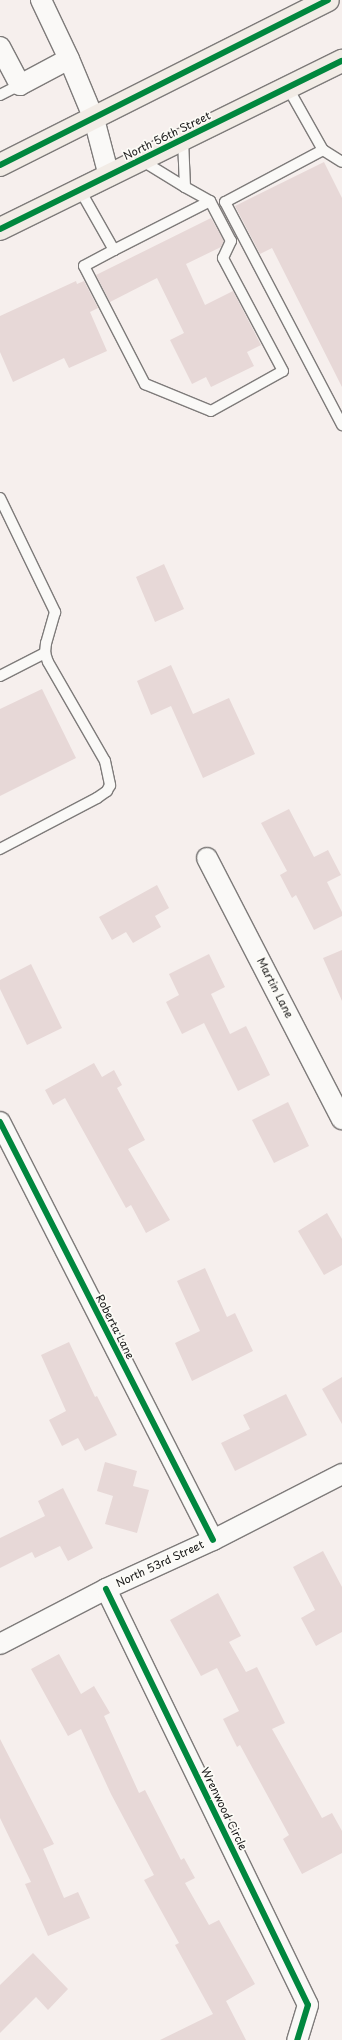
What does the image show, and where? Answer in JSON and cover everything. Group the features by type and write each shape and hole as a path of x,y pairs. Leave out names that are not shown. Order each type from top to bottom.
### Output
{"main road":[{"path":"0,165 328,0"},
{"name":"North 56th Street","path":"0,229 342,61"}],"street":[{"path":"41,0 69,59 94,118 109,176"},
{"path":"0,47 20,85 69,59"},
{"name":"Martin Lane","path":"207,858 342,1119"},
{"name":"Roberta Lane","path":"0,1122 213,1540"},
{"name":"North 53rd Street","path":"0,1644 106,1589 339,1482"},
{"name":"Wrenwood Circle","path":"106,1589 308,2005 297,2040"}],"lane":[{"path":"0,95 20,85"},
{"path":"288,88 323,150 342,162"},
{"path":"183,139 185,187"},
{"path":"323,150 225,202 342,425"},
{"path":"141,160 210,202 231,241 224,258 282,371 211,411 145,384 84,266 210,202"},
{"path":"80,190 114,250"},
{"path":"0,498 55,612 45,653 55,676 105,761 110,785 107,791 97,798 0,850"},
{"path":"0,676 45,653"}],"building":[{"path":"324,162 342,198 342,387 272,248 260,254 235,206"},
{"path":"211,218 224,241 221,247 186,264 205,305 233,291 261,345 247,352 254,366 211,387 206,377 192,384 170,340 184,333 157,278 110,302 96,275"},
{"path":"76,281 77,284 84,281 98,308 90,312 107,351 69,368 64,358 13,382 0,352 0,316"},
{"path":"164,564 184,609 155,622 136,577"},
{"path":"171,665 193,714 229,698 255,754 203,778 171,706 151,715 137,681"},
{"path":"42,689 76,758 0,796 0,709"},
{"path":"289,809 314,857 328,850 341,875 327,882 342,912 342,916 314,930 296,895 292,898 280,875 287,871 261,823"},
{"path":"157,885 169,908 155,916 161,927 133,943 126,932 112,940 99,917"},
{"path":"342,950 342,1001 323,958"},
{"path":"209,954 225,987 211,994 230,1034 246,1026 270,1075 238,1091 204,1023 182,1034 166,1002 179,995 169,974"},
{"path":"31,964 62,1028 27,1045 0,989 0,980"},
{"path":"94,1063 102,1077 114,1070 122,1085 117,1088 145,1140 128,1149 170,1220 146,1233 131,1205 126,1208 65,1098 53,1105 45,1090"},
{"path":"288,1102 309,1146 274,1163 252,1120"},
{"path":"327,1213 342,1239 342,1265 324,1275 298,1231"},
{"path":"205,1268 227,1317 235,1313 253,1351 192,1381 175,1343 200,1331 177,1281"},
{"path":"69,1342 95,1397 97,1396 117,1435 85,1451 78,1438 62,1446 49,1420 66,1411 41,1355"},
{"path":"342,1377 342,1424 322,1389"},
{"path":"286,1394 307,1435 235,1471 221,1443 250,1429 243,1415"},
{"path":"105,1462 137,1471 133,1486 149,1490 137,1533 105,1524 113,1496 97,1491"},
{"path":"63,1488 93,1548 68,1561 60,1546 35,1558 32,1552 0,1568 0,1538 45,1516 38,1501"},
{"path":"323,1551 342,1587 342,1632 316,1646 301,1618 315,1610 293,1567"},
{"path":"218,1593 241,1636 229,1642 246,1672 257,1667 285,1723 272,1729 322,1818 332,1813 342,1831 342,1853 302,1874 283,1839 289,1835 240,1745 237,1747 223,1719 239,1711 217,1668 201,1676 170,1620"},
{"path":"59,1654 81,1694 94,1686 110,1713 104,1716 139,1793 145,1790 181,1860 184,1858 195,1878 185,1883 209,1925 219,1920 255,1984 226,2001 246,2040 160,2040 213,2014 175,1945 179,1943 144,1880 154,1875 111,1794 81,1729 68,1736 31,1669"},
{"path":"0,1739 54,1844 43,1849 64,1898 78,1892 90,1918 48,1936 25,1884 31,1882 0,1818"},
{"path":"33,1953 68,1989 48,2010 36,1997 0,2033 0,1985"}],"cycle path":[{"path":"0,165 328,0"},
{"path":"0,229 342,61"},
{"path":"0,1122 213,1540"},
{"path":"106,1589 308,2005 297,2040"}]}
